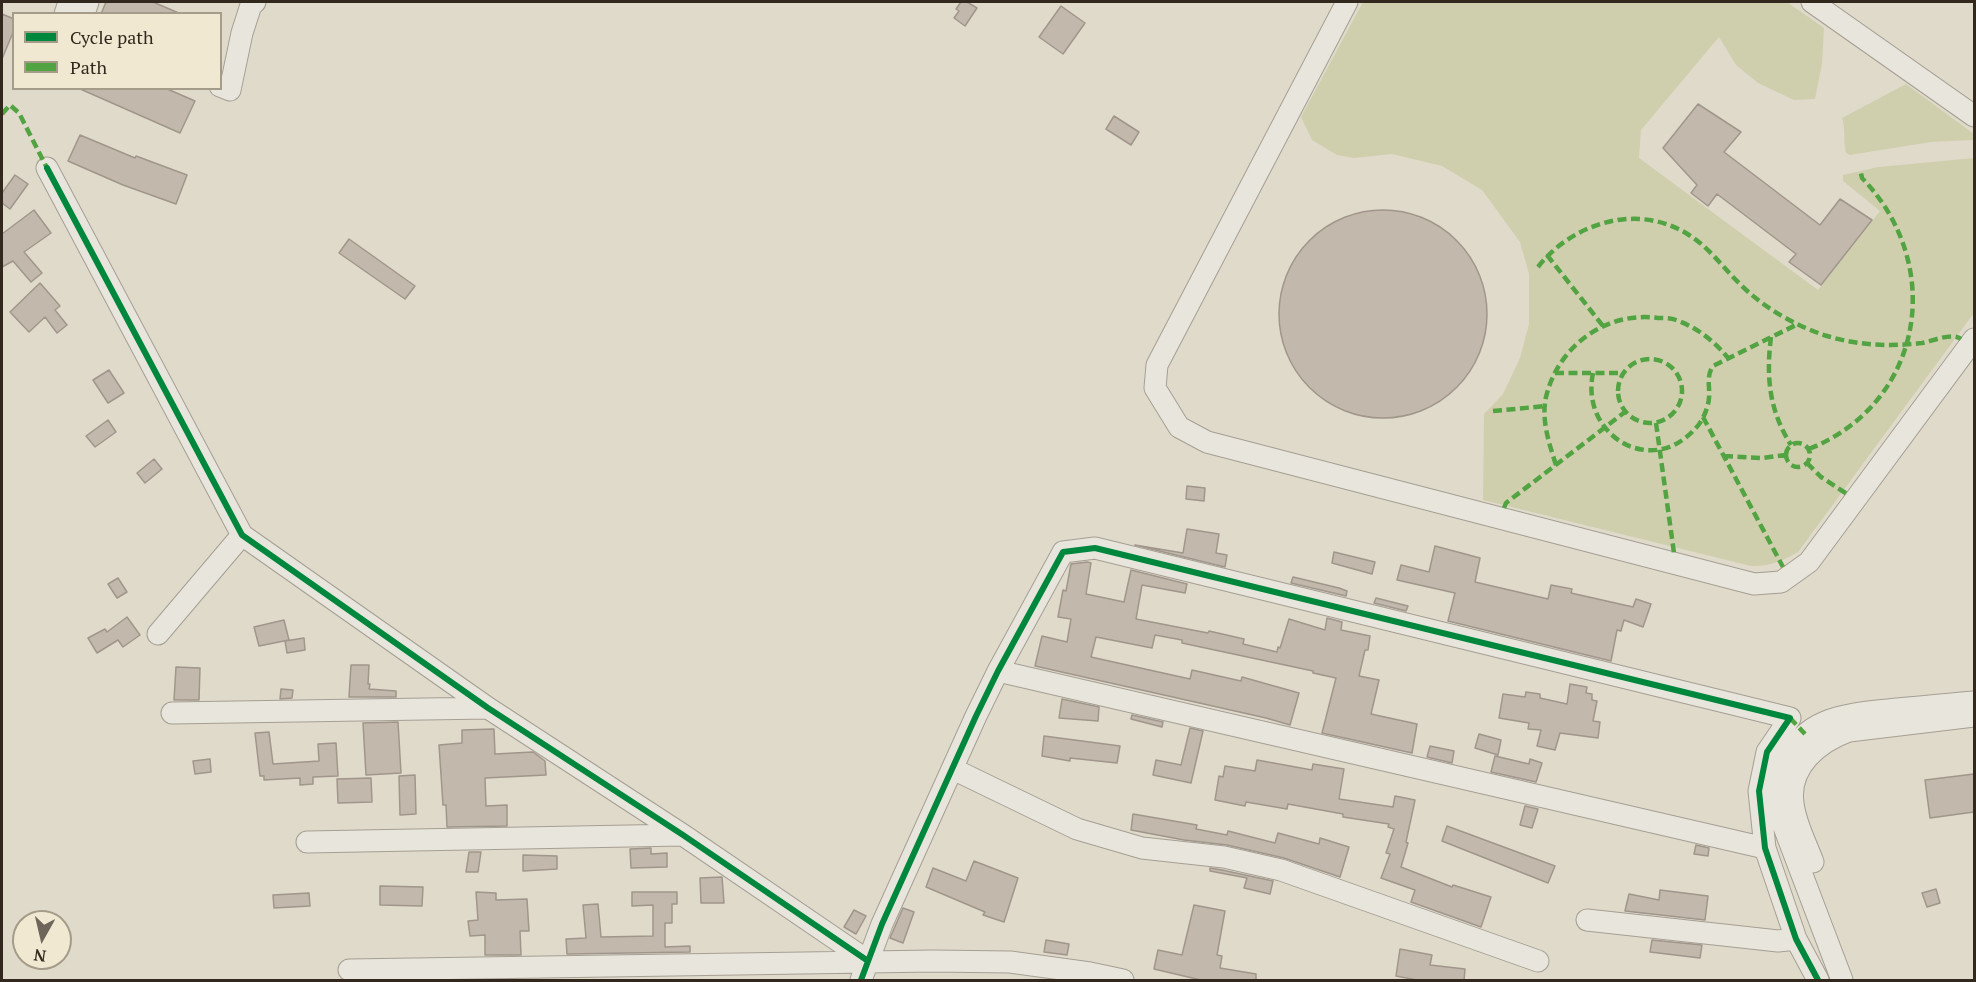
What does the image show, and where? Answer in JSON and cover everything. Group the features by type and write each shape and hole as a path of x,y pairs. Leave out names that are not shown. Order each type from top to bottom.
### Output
{"street":[{"path":"222,87 230,90 242,33 251,4 255,2"},
{"path":"1347,2 1157,365 1155,388 1179,427 1207,442 1754,584 1781,582 1809,562 1974,339"},
{"path":"1812,2 1974,116"},
{"path":"47,168 242,535 488,708 682,835 864,971"},
{"path":"158,634 242,535"},
{"path":"864,971 882,924 998,671 1063,552 1095,548 1790,718 1767,752 1759,791 1765,848 1796,939 1818,981"},
{"path":"998,671 1765,848"},
{"path":"1842,981 1778,807 1778,789 1788,756 1796,743 1808,732 1824,722 1845,715 1974,702"},
{"path":"172,713 488,708"},
{"path":"1857,981 1796,816 1793,790 1797,776 1810,753 1818,746 1832,737 1849,731 1974,716"},
{"path":"953,769 1077,829 1142,848 1224,857 1281,870 1538,961"},
{"path":"307,842 682,835"},
{"path":"1587,920 1778,940 1796,939"},
{"path":"349,970 864,971 1010,962 1090,973 1123,981"}],"green space":[{"path":"1363,2 1787,2 1824,28 1822,64 1815,99 1794,100 1758,83 1736,65 1719,37 1641,130 1639,158 1818,290 1880,211 1843,181 1843,175 1878,167 1974,158 1974,313 1798,552 1775,563 1751,566 1483,500 1484,414 1503,394 1520,358 1529,324 1529,274 1520,242 1482,190 1442,166 1392,154 1354,158 1337,155 1312,140 1301,117"},
{"path":"1906,84 1974,134 1974,140 1931,142 1850,155 1846,153 1842,118"}],"building":[{"path":"106,2 153,2 176,12 102,12"},
{"path":"961,2 967,2 977,8 965,26 954,18"},
{"path":"1061,6 1085,23 1063,54 1039,37"},
{"path":"2,14 12,18 12,35 2,59"},
{"path":"83,90 170,90 195,101 180,133"},
{"path":"1698,104 1741,132 1724,152 1820,225 1840,199 1872,220 1821,285 1789,262 1796,254 1717,194 1708,206 1691,193 1697,185 1663,148"},
{"path":"1114,116 1139,132 1131,145 1106,129"},
{"path":"80,135 135,158 136,156 187,175 176,204 123,185 68,161"},
{"path":"15,175 28,184 10,209 2,203 2,193"},
{"path":"34,210 51,233 24,252 42,273 31,282 13,261 2,267 2,234"},
{"path":"1383,210 1403,212 1432,222 1463,248 1479,274 1485,294 1487,314 1485,334 1475,363 1449,394 1423,410 1403,416 1383,418 1363,416 1334,406 1303,380 1287,354 1281,334 1279,314 1281,294 1291,265 1317,234 1343,218 1363,212"},
{"path":"349,239 415,286 405,299 339,253"},
{"path":"40,283 60,306 55,310 67,325 57,333 45,317 29,332 10,312"},
{"path":"109,370 124,393 108,403 93,380"},
{"path":"108,420 116,432 95,447 86,436"},
{"path":"154,459 162,469 145,483 137,473"},
{"path":"1187,486 1205,488 1204,501 1186,499"},
{"path":"1187,529 1219,534 1216,553 1227,555 1225,567 1135,545 1183,553"},
{"path":"1435,546 1480,558 1475,582 1548,599 1551,585 1572,589 1571,593 1633,607 1636,599 1651,604 1643,627 1624,620 1621,631 1617,630 1611,661 1448,621 1455,593 1397,580 1401,565 1429,572"},
{"path":"1334,552 1375,562 1372,574 1332,563"},
{"path":"1091,563 1086,594 1124,602 1131,570 1187,584 1185,593 1142,585 1136,619 1244,639 1243,644 1277,652 1289,619 1325,630 1327,618 1342,622 1341,630 1370,636 1359,676 1379,680 1371,714 1417,724 1412,753 1322,733 1336,678 1182,643 1182,640 1155,635 1152,648 1096,637 1091,657 1190,679 1192,670 1241,681 1242,677 1299,693 1290,725 1035,666 1042,636 1067,642 1071,619 1058,617 1063,590 1066,591 1071,564"},
{"path":"1293,577 1339,588 1347,591 1346,596 1291,583"},
{"path":"118,578 127,592 117,598 108,584"},
{"path":"1376,598 1408,606 1406,611 1374,603"},
{"path":"127,617 140,635 123,647 118,640 97,653 88,638 105,629 107,632"},
{"path":"284,620 289,640 259,646 254,627"},
{"path":"304,638 305,650 287,653 285,641"},
{"path":"351,665 369,665 369,689 396,691 396,697 349,697"},
{"path":"176,667 200,668 199,700 174,700"},
{"path":"1570,684 1587,687 1586,693 1592,694 1592,700 1597,701 1593,721 1600,722 1598,738 1560,733 1555,750 1537,746 1541,730 1528,729 1529,723 1499,718 1503,694 1525,697 1526,692 1540,694 1540,698 1567,704"},
{"path":"281,689 293,690 292,698 280,699"},
{"path":"1062,699 1099,707 1098,721 1059,718"},
{"path":"1132,715 1163,722 1162,727 1131,719"},
{"path":"398,722 401,773 366,775 363,723"},
{"path":"1190,728 1203,731 1191,783 1153,775 1156,760 1181,765"},
{"path":"494,729 495,754 533,752 545,761 546,775 485,778 486,806 507,805 507,826 447,827 446,805 443,805 439,745 462,743 462,730"},
{"path":"269,732 273,764 319,761 318,744 336,743 338,776 313,777 313,784 300,785 300,778 264,780 264,776 260,776 255,733"},
{"path":"1479,734 1501,740 1498,755 1475,748"},
{"path":"1044,736 1120,746 1117,763 1070,758 1070,761 1042,756"},
{"path":"1430,746 1454,751 1452,763 1427,757"},
{"path":"1495,756 1529,764 1530,759 1542,763 1536,782 1491,772"},
{"path":"210,759 211,772 195,774 193,761"},
{"path":"1257,760 1312,770 1313,764 1344,769 1339,799 1393,807 1395,796 1415,800 1406,842 1408,843 1401,867 1452,887 1453,885 1491,897 1481,927 1411,902 1415,890 1381,878 1390,854 1386,853 1394,829 1388,827 1389,824 1343,817 1343,814 1288,804 1287,809 1246,802 1245,806 1215,800 1219,776 1223,777 1225,766 1255,771"},
{"path":"1974,774 1974,812 1930,818 1925,780"},
{"path":"415,775 416,814 400,815 399,776"},
{"path":"371,778 372,802 338,803 337,779"},
{"path":"1525,806 1538,809 1532,828 1520,825"},
{"path":"1133,814 1197,825 1196,829 1227,835 1228,831 1275,843 1278,833 1319,844 1320,838 1349,847 1340,877 1284,858 1227,845 1131,830"},
{"path":"1447,826 1555,866 1548,883 1442,841"},
{"path":"1696,845 1709,848 1708,856 1694,854"},
{"path":"651,848 651,854 667,853 667,867 631,868 630,849"},
{"path":"469,852 481,852 478,872 466,872"},
{"path":"523,855 557,856 557,869 523,871"},
{"path":"974,861 1018,878 1004,922 983,915 985,912 926,887 933,868 966,881"},
{"path":"1210,868 1273,881 1270,894 1244,888 1247,878 1210,871"},
{"path":"722,877 724,903 701,903 700,878"},
{"path":"380,886 423,887 422,906 380,905"},
{"path":"1936,889 1940,903 1927,907 1922,893"},
{"path":"1660,890 1708,896 1705,920 1625,911 1629,894 1659,900"},
{"path":"476,892 496,893 496,900 527,899 529,931 520,931 521,955 485,955 485,935 470,936 468,921 478,920"},
{"path":"632,892 677,892 677,904 672,904 672,923 665,923 665,947 690,946 690,952 567,954 566,939 586,938 583,905 598,904 601,937 653,936 653,905 632,906"},
{"path":"309,893 310,906 274,908 273,895"},
{"path":"1194,905 1225,911 1217,955 1222,956 1220,968 1256,974 1256,981 1205,981 1154,969 1158,950 1182,955"},
{"path":"903,908 914,912 903,943 890,938"},
{"path":"854,910 866,916 856,934 844,927"},
{"path":"1046,940 1069,944 1067,955 1044,952"},
{"path":"1652,940 1702,945 1700,958 1650,952"},
{"path":"1400,949 1432,955 1430,965 1465,969 1464,981 1422,981 1396,976"}],"marked path":[{"path":"2,114 10,105 19,113 47,168"},
{"path":"1809,449 1848,428 1878,399 1898,366 1910,329 1912,290 1905,251 1889,213 1862,178 1861,173"},
{"path":"1538,267 1552,252 1587,229 1607,222 1628,219 1649,220 1669,225 1689,235 1760,301 1792,322 1815,332 1838,339 1874,344 1922,343 1953,336 1961,339"},
{"path":"1547,255 1603,326"},
{"path":"1556,465 1545,423 1546,397 1552,379 1561,362 1573,348 1603,326 1639,317 1674,319 1698,331 1728,358"},
{"path":"1593,373 1592,395 1597,414 1607,430 1622,442 1639,449 1657,450 1676,444 1699,424 1707,407 1709,377 1713,366 1798,324"},
{"path":"1771,337 1769,366 1771,393 1778,419 1791,445"},
{"path":"1644,359 1656,359 1673,368 1680,379 1682,391 1680,403 1673,414 1656,423 1644,423 1632,418 1623,409 1618,397 1618,385 1623,373 1632,364 1644,359"},
{"path":"1555,373 1623,373"},
{"path":"1493,411 1546,406"},
{"path":"1504,508 1506,503 1625,412"},
{"path":"1703,417 1783,567"},
{"path":"1656,423 1674,553"},
{"path":"1798,443 1807,446 1810,455 1807,464 1798,467 1789,464 1786,455 1789,446 1798,443"},
{"path":"1724,456 1762,458 1786,455"},
{"path":"1807,463 1821,477 1847,494"},
{"path":"1790,718 1805,734"}],"cycle path":[{"path":"47,168 242,535 488,708 683,835 868,961"},
{"path":"861,980 882,924 998,671 1063,552 1095,548 1790,718 1767,752 1759,791 1765,848 1796,939 1818,980"}]}
